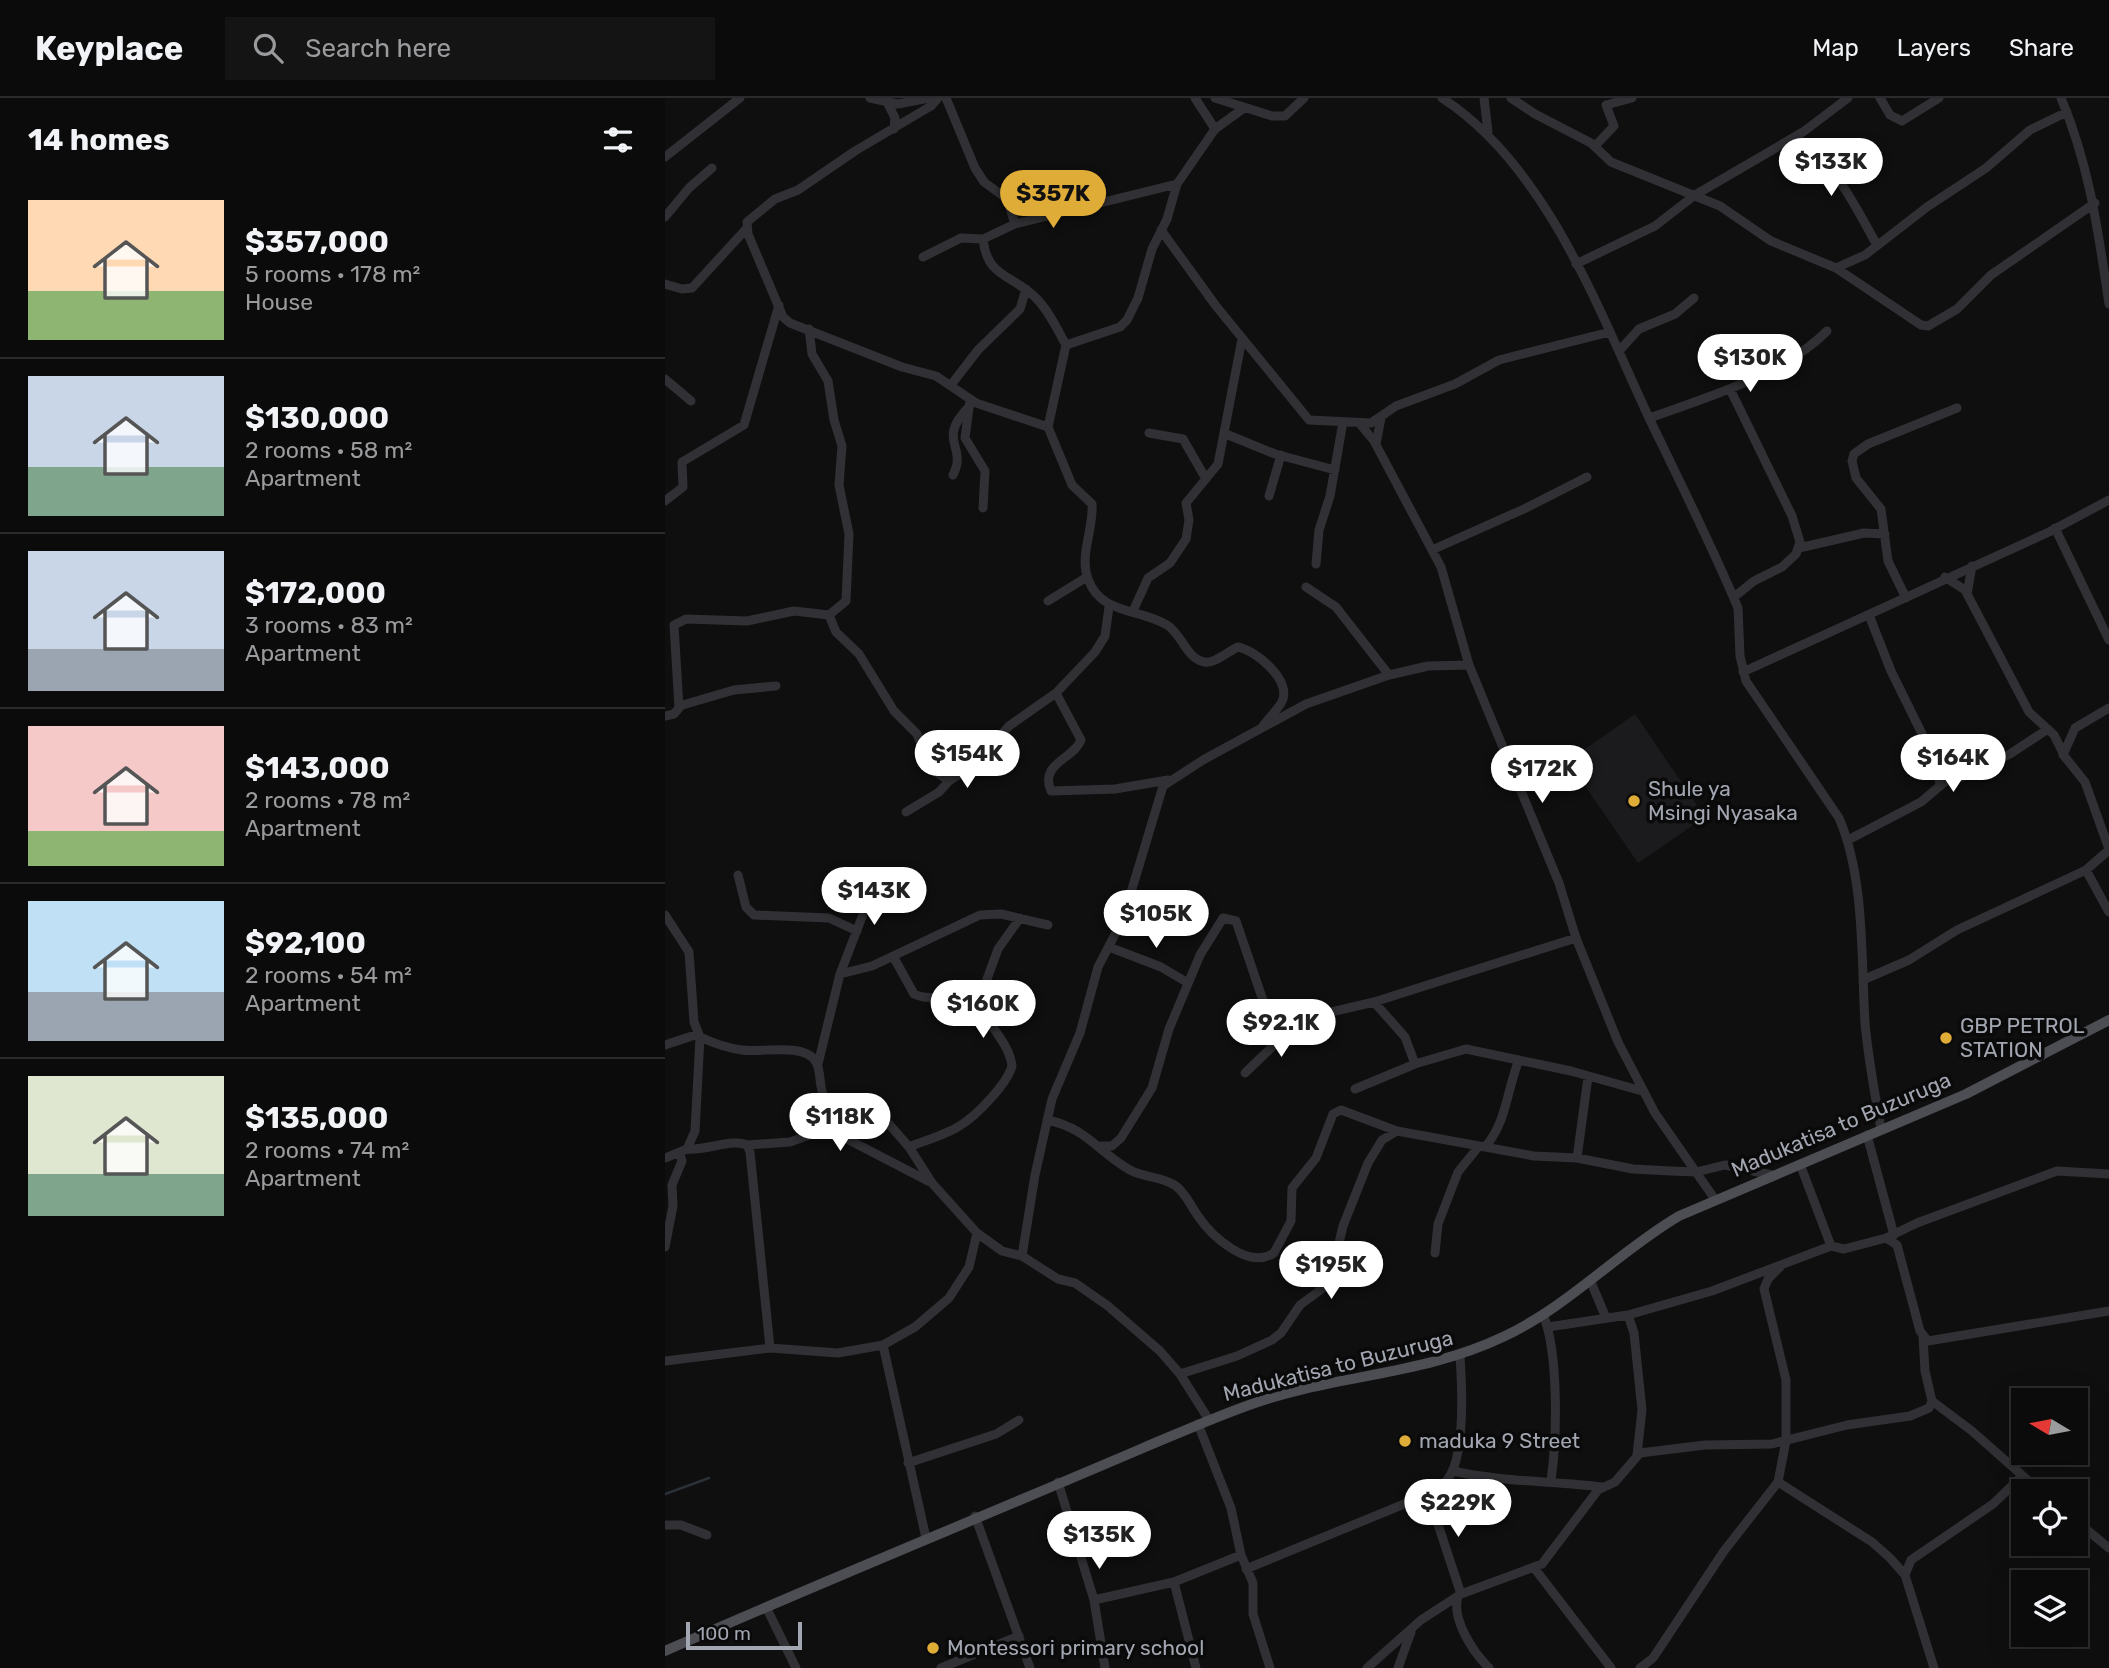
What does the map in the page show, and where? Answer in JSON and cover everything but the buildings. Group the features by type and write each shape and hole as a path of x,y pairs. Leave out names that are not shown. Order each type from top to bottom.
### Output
{"main road":[{"name":"Madukatisa to Buzuruga","path":"665,1651 975,1516 1204,1422 1279,1396 1460,1356 1507,1335 1543,1314 1591,1282 1657,1229 1714,1198 1933,1109 2018,1070 2109,1020"}],"street":[{"path":"870,98 888,104 929,98"},
{"path":"666,288 692,288 747,228 751,216 775,199 798,190 938,98"},
{"path":"946,98 975,168 984,182 1007,199 1015,224"},
{"path":"1195,98 1215,129"},
{"path":"1215,98 1272,117 1285,116 1304,98"},
{"path":"1484,98 1488,134"},
{"path":"1511,98 1595,146 1603,157 1622,168 1720,206 1771,241 1836,268 1916,323 1928,326 1957,309 1991,275 2095,203"},
{"path":"1595,146 1614,127 1606,105 1632,98"},
{"path":"1576,264 1655,226 1695,195 1788,141 1848,98"},
{"path":"1880,98 1890,115 1902,121 1939,98"},
{"path":"2061,98 2095,203 2104,241 2109,304"},
{"path":"665,157 738,99"},
{"path":"1448,99 1472,117 1488,134 1532,191 1576,264 1734,597 1740,617 1739,650 1749,686 1772,714 1839,818 1848,840 1863,938 1865,1024 1881,1129"},
{"path":"888,104 895,118 894,129"},
{"path":"1066,345 1120,327 1127,320 1177,184 1215,129 1244,108"},
{"path":"1836,268 1865,256 1927,207 1986,168 2030,130 2067,112"},
{"path":"1788,141 1808,146 1834,173 1877,245"},
{"path":"665,217 689,188 712,168"},
{"path":"923,257 961,238 983,239 1015,224 1177,184"},
{"path":"747,228 783,317 790,323 902,367 936,376 951,385 969,404 1048,427"},
{"path":"1161,230 1302,415 1318,422 1360,424 1381,418 1396,406 1455,384 1499,360 1610,332"},
{"path":"983,239 985,254 994,270 1026,289 1044,306 1066,345 1048,427 1072,485 1092,505 1087,577 1109,607 1133,611 1167,625 1187,650 1202,662 1212,662 1238,647 1247,649 1276,674 1283,699"},
{"path":"951,385 978,350 1020,309 1026,289"},
{"path":"1619,351 1639,329 1675,314 1695,298"},
{"path":"665,501 683,487 682,462 744,425 779,305"},
{"path":"665,716 674,714 679,706 675,652 677,621 686,619 740,622 794,611 829,615 846,601 849,534 839,485 840,437 834,420 828,381 812,354 809,329"},
{"path":"1649,418 1730,389 1797,356 1827,331"},
{"path":"1133,611 1148,578 1164,568 1180,551 1188,531 1186,503 1219,464 1243,339"},
{"path":"665,379 691,401"},
{"path":"1730,389 1792,516 1799,548"},
{"path":"953,475 959,461 951,434 953,426 969,404"},
{"path":"969,404 965,438 985,471 983,508"},
{"path":"1906,598 1888,561 1881,509 1856,478 1852,461 1854,454 1868,444 1957,408"},
{"path":"1376,444 1381,418"},
{"path":"1315,564 1319,530 1335,470 1343,422"},
{"path":"1360,424 1376,444 1441,567 1469,665 1559,883 1576,938 1613,1030 1642,1091 1714,1198"},
{"path":"1149,433 1183,439 1206,479"},
{"path":"1226,434 1281,455 1335,470"},
{"path":"1269,496 1281,455"},
{"path":"1432,550 1512,515 1587,477"},
{"path":"1743,672 2055,528 2109,500"},
{"path":"2055,528 2109,640"},
{"path":"1734,597 1754,581 1782,567 1799,548 1864,533 1885,534"},
{"path":"1968,594 1972,566"},
{"path":"1048,600 1087,577"},
{"path":"1865,978 1909,960 1957,930 2085,870 2109,850 2090,793 2050,731 2029,712 1968,594 1945,578"},
{"path":"1306,587 1336,607 1389,675"},
{"path":"906,812 939,792 949,781 986,755 999,737 1024,713 1056,693 1102,642 1109,607"},
{"path":"829,615 836,632 859,654 894,711 917,734 931,768 949,781"},
{"path":"1869,615 1891,671 1936,761 1940,785"},
{"path":"1056,693 1081,740 1078,746 1053,768 1049,785 1051,791 1115,789 1168,780 1306,704 1389,675 1428,666 1469,665"},
{"path":"679,706 734,690 776,686"},
{"path":"1283,699 1306,704"},
{"path":"1263,726 1283,699"},
{"path":"1848,840 1910,808 1940,785 2010,754 2050,731 2075,728 2109,708"},
{"path":"2063,755 2075,728"},
{"path":"1022,1256 1035,1175 1052,1100 1080,1033 1098,967 1109,947 1139,869 1156,804 1168,780"},
{"path":"2085,870 2109,912"},
{"path":"738,875 746,906 754,915 829,918 857,931"},
{"path":"860,882 867,904 840,974 818,1064 820,1086 825,1099 869,1107 891,1125 932,1183 977,1233 1002,1251 1022,1256 1058,1279 1075,1283 1094,1295 1160,1351 1180,1374 1204,1422 1231,1508 1241,1555 1253,1583 1253,1614 1270,1668"},
{"path":"840,974 894,956 980,915 994,913 1048,925"},
{"path":"665,915 689,952 699,1035 695,1131 684,1151 672,1185 673,1206 665,1247"},
{"path":"1100,1146 1112,1146 1121,1138 1152,1088 1161,1048 1188,983 1215,928 1223,918 1230,917 1236,921 1269,1018 1280,1024 1374,1002 1576,938"},
{"path":"909,1147 960,1127 1009,1075 1009,1054 983,1014 979,1001 998,949 1020,918"},
{"path":"1109,947 1161,967 1188,983"},
{"path":"894,956 914,994 928,999 970,997 979,1001"},
{"path":"1374,1002 1405,1037 1415,1064"},
{"path":"1245,1073 1272,1047 1290,1022"},
{"path":"665,1045 699,1035 745,1051 776,1049 804,1053 818,1064"},
{"path":"1355,1088 1415,1064 1466,1049 1642,1091"},
{"path":"1435,1253 1438,1224 1458,1172 1500,1125 1506,1095 1519,1060"},
{"path":"1577,1158 1588,1077"},
{"path":"1048,1120 1073,1127 1129,1169 1172,1184 1188,1197 1199,1218 1219,1237 1238,1252 1257,1258 1274,1253 1286,1234 1291,1221 1292,1188 1316,1158 1332,1114 1347,1110 1397,1132 1545,1157 1577,1158 1633,1169 1696,1172 1725,1165 1772,1175"},
{"path":"1180,1374 1237,1356 1272,1340 1281,1333 1300,1305 1323,1288 1331,1277 1343,1226 1368,1163 1383,1140 1397,1132"},
{"path":"665,1158 684,1151 712,1149 739,1141 747,1144 790,1142 815,1133 828,1133 849,1140 932,1183"},
{"path":"1637,1455 1705,1445 1755,1445 1786,1441 1847,1425 1910,1416 1929,1408 1932,1401 1925,1371 1923,1337 1897,1245 1890,1236 1867,1135"},
{"path":"747,1144 770,1348"},
{"path":"1800,1164 1831,1246"},
{"path":"1548,1327 1628,1315 1712,1291 1831,1246 1844,1249 1890,1236 1917,1223 2057,1171 2109,1174"},
{"path":"665,1361 770,1348 838,1353 883,1345 915,1327 949,1298 969,1267 977,1233"},
{"path":"1640,1668 1653,1658 1724,1551 1777,1482 1786,1441 1786,1380 1764,1289 1768,1279 1781,1266"},
{"path":"1591,1282 1606,1318"},
{"path":"1923,1337 1934,1342 2109,1311"},
{"path":"1543,1314 1548,1327 1553,1381 1554,1447 1551,1480"},
{"path":"1453,1471 1504,1480 1551,1480 1602,1487 1615,1482 1637,1455 1642,1410 1634,1333 1628,1315"},
{"path":"883,1345 926,1538"},
{"path":"1246,1569 1428,1494 1442,1485 1453,1471 1461,1422 1460,1356"},
{"path":"1932,1401 1972,1430 2026,1479"},
{"path":"908,1463 972,1443 1019,1420"},
{"path":"1905,1575 1910,1562 1993,1504 2022,1476"},
{"path":"1058,1482 1094,1600 1105,1668"},
{"path":"1777,1482 1872,1542 1905,1575 1934,1668"},
{"path":"1367,1668 1413,1628 1460,1595 1500,1577 1535,1569 1542,1564 1602,1487"},
{"path":"1428,1494 1460,1595 1456,1610 1473,1650 1489,1668"},
{"path":"975,1516 1030,1668"},
{"path":"665,1525 681,1525 707,1535"},
{"path":"2088,1531 2109,1548"},
{"path":"1094,1600 1174,1583 1241,1555"},
{"path":"1893,1561 1910,1562"},
{"path":"1535,1569 1611,1668"},
{"path":"1174,1583 1196,1668"},
{"path":"765,1607 796,1668"},
{"path":"1398,1668 1413,1628"},
{"path":"941,1668 1019,1636"}],"shaded area":[{"path":"1635,714 1705,817 1638,863 1568,761"}],"waterway":[{"path":"665,1494 709,1478"}],"place":[{"name":"Shule ya Msingi Nyasaka","path":"1634,801"},
{"name":"GBP PETROL STATION","path":"1946,1038"},
{"name":"maduka 9 Street","path":"1405,1441"},
{"name":"Montessori primary school","path":"933,1648"}]}
